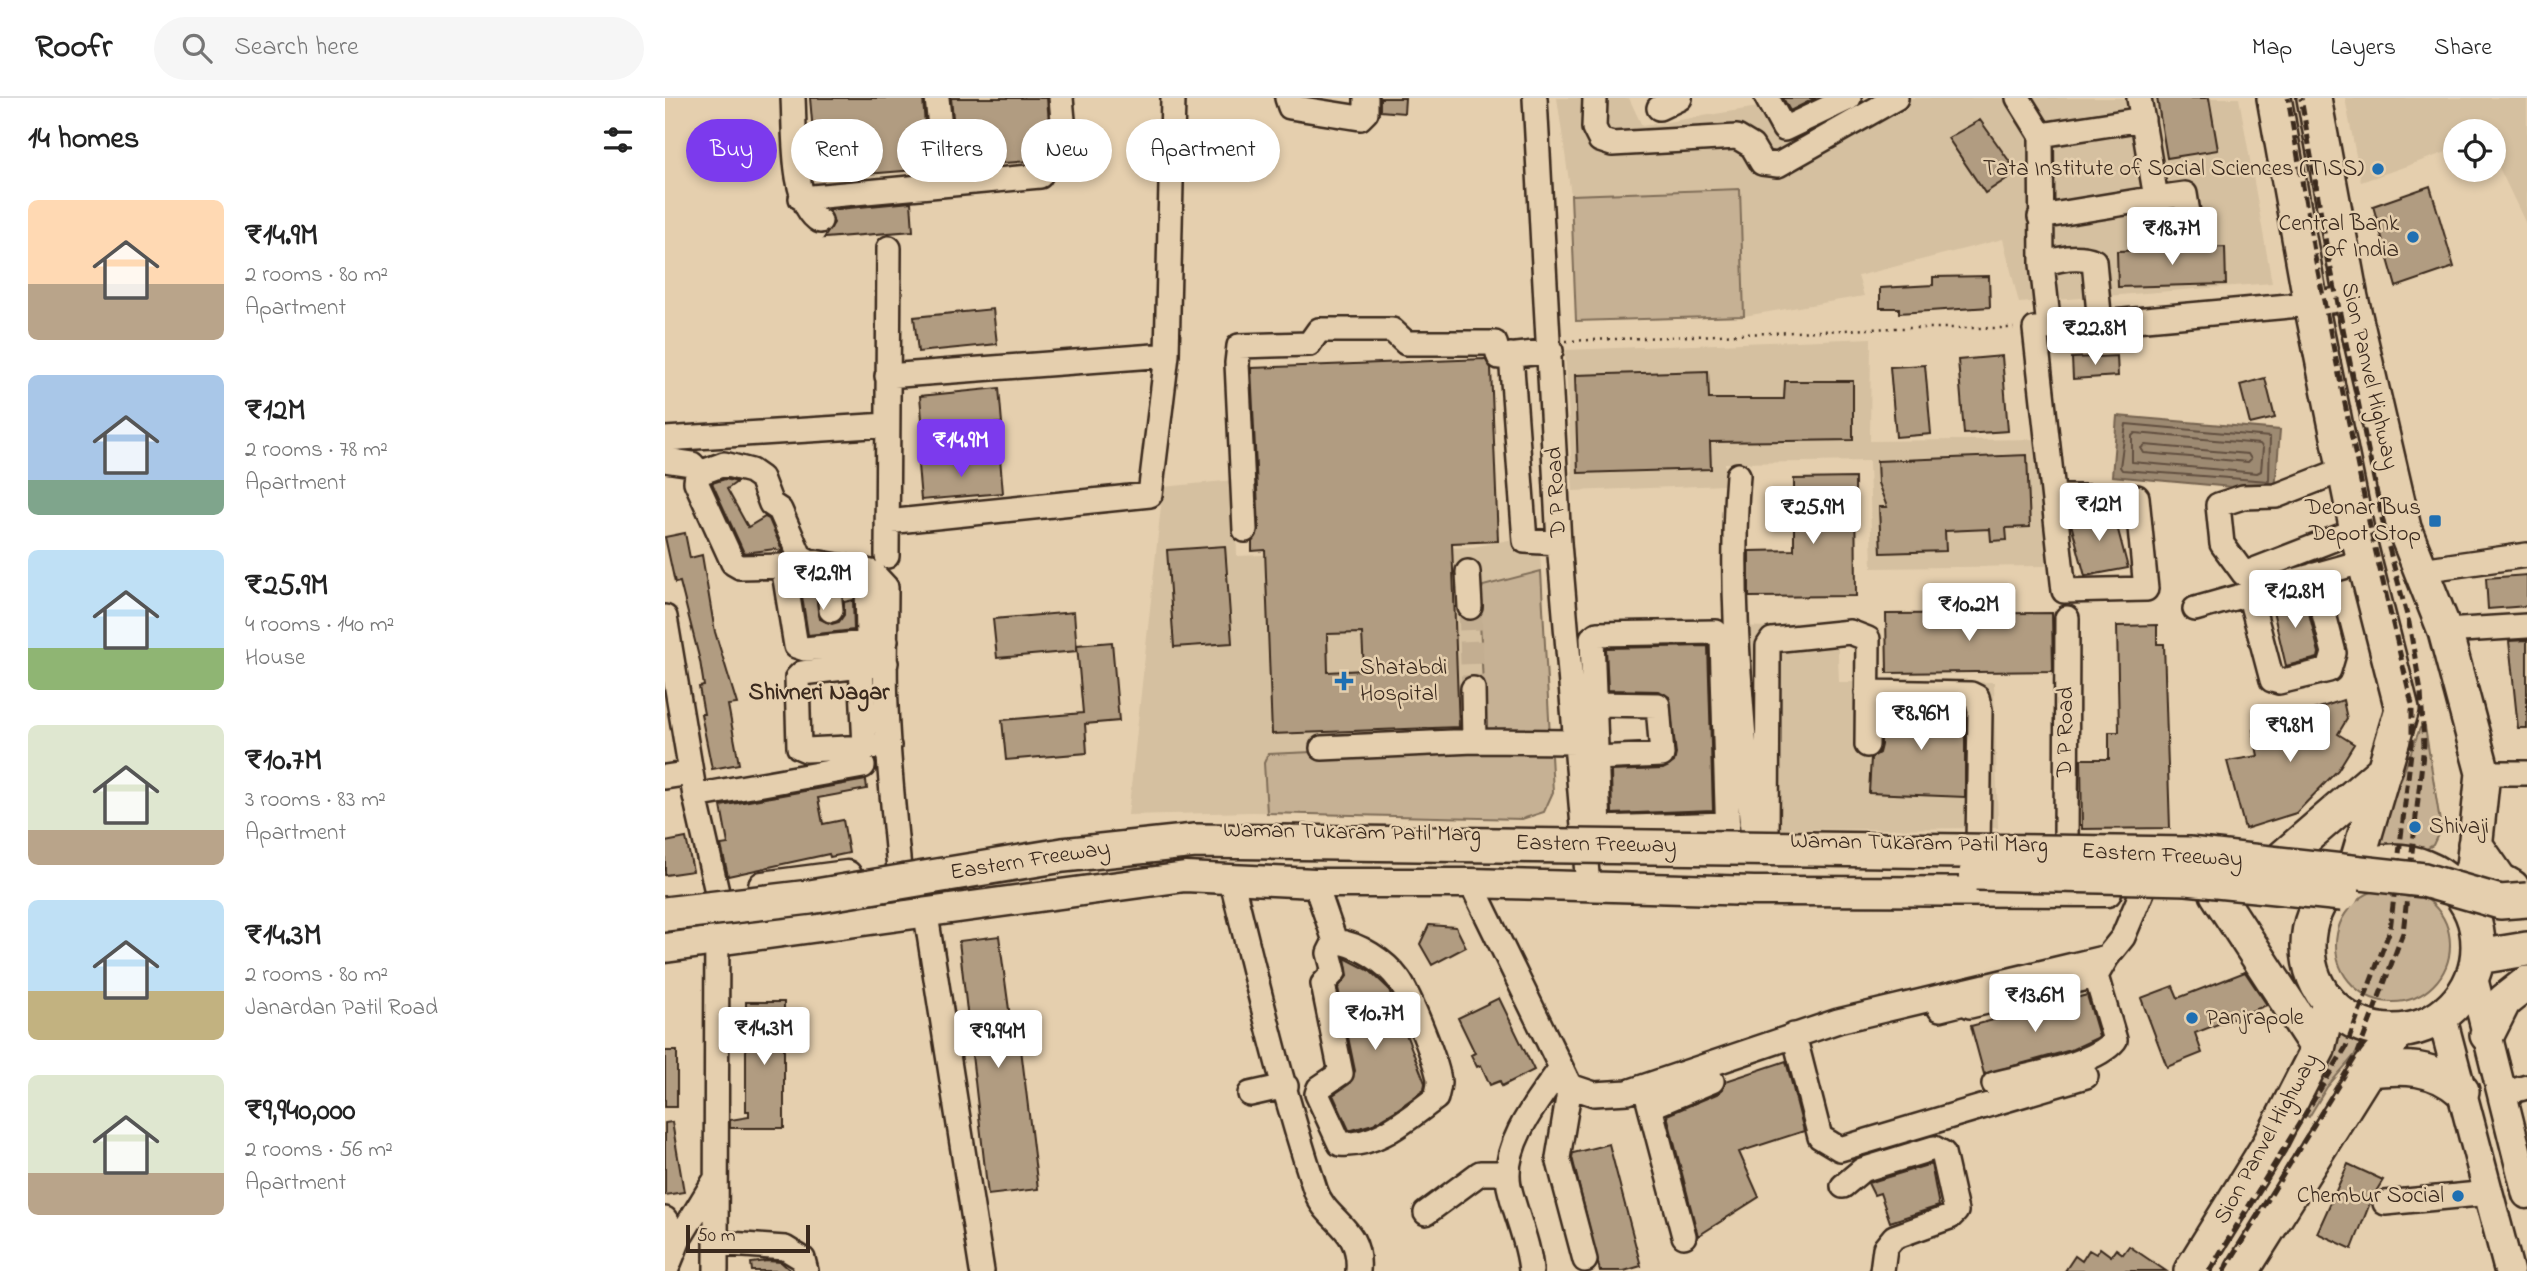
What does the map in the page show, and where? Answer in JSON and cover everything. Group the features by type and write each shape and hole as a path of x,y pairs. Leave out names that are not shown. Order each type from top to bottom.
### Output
{"highway":[{"name":"Sion Panvel Highway","path":"2274,98 2311,304 2345,469 2402,709 2385,769 2336,884"},
{"name":"Sion Panvel Highway","path":"2314,98 2351,298 2404,527 2445,631 2483,773 2473,867 2463,896"},
{"path":"2281,859 2385,769"},
{"name":"Eastern Freeway","path":"665,914 810,897 1063,855 1195,841 2189,854 2424,880 2500,902 2522,891"},
{"path":"2475,844 2500,880 2522,891"},
{"name":"Eastern Freeway","path":"665,932 1081,869 1180,859 1259,857 2187,878 2421,903 2492,920 2527,921"},
{"path":"2402,860 2425,865 2445,877 2463,896 2479,934 2476,968 2460,1000 2442,1017 2421,1027 2399,1032 2361,1025 2329,1002 2316,983 2309,961 2308,938 2336,884 2402,860"},
{"path":"2463,896 2484,891 2522,891"},
{"path":"2217,894 2318,1049"},
{"path":"2476,968 2527,949"},
{"path":"2487,1035 2504,1001 2527,982"},
{"name":"Sion Panvel Highway","path":"2192,1271 2270,1143 2318,1049 2329,1002"},
{"name":"Sion Panvel Highway","path":"2242,1271 2368,1070 2399,1032"},
{"path":"2368,1070 2420,1068 2447,1077 2462,1091"}],"main road":[{"name":"Waman Tukaram Patil Marg","path":"665,900 1197,830 1753,838 2243,852 2281,859 2336,884"},
{"path":"1753,838 1787,892"},
{"name":"D P Road","path":"2074,846 2079,892"},
{"name":"Waman Tukaram Patil Marg","path":"665,948 926,915 1185,877 1315,883 1471,883 1787,892 2217,894 2336,884"},
{"path":"2476,968 2487,1035 2515,1091 2527,1194"},
{"path":"2442,1017 2509,1271"}],"street":[{"path":"793,98 801,198 809,215 820,221"},
{"path":"937,98 939,119"},
{"path":"887,522 1150,495 1167,355 1173,98"},
{"path":"1287,98 1290,107 1360,118 1366,112 1366,98"},
{"name":"D P Road","path":"1535,98 1551,346 1559,543 1577,742 1594,835 1588,886"},
{"path":"1595,98 1594,128 1600,139 1612,144 1737,137 1752,146 1762,163 1778,165 1896,98"},
{"path":"1659,108 1680,98"},
{"path":"1767,98 1784,129 1849,98"},
{"path":"2018,98 2041,135 2042,329 2054,497 2064,591 2147,589 2137,497 2054,497"},
{"path":"2041,135 2141,108 2156,198"},
{"path":"801,198 1021,178"},
{"path":"2040,216 2185,194 2192,238"},
{"path":"887,556 889,248"},
{"path":"2042,264 2066,258 2086,258 2094,261 2100,324"},
{"path":"2042,329 2351,298"},
{"path":"1245,530 1239,346 1308,344 1319,330 1392,330 1406,343 1489,341 1495,343 1499,356 1551,346"},
{"path":"887,376 1167,355"},
{"path":"1511,355 1525,541 1559,543"},
{"path":"665,439 887,425"},
{"path":"665,460 692,464 700,473"},
{"path":"700,473 724,464 751,471 761,478 771,504 780,510 786,522 791,561 796,646 882,656"},
{"path":"2345,469 2276,496 2243,497 2218,505 2222,544 2244,574 2361,545"},
{"path":"700,473 697,482 733,563 740,567 791,561 826,564 872,572 886,587 882,656 899,869"},
{"path":"1738,475 1732,541 1753,838"},
{"path":"2195,608 2314,575 2361,545"},
{"path":"2421,570 2527,555"},
{"path":"826,564 831,610"},
{"path":"1468,572 1470,607"},
{"path":"2249,593 2272,680 2279,682 2329,670 2334,653 2314,575"},
{"path":"665,617 695,796 717,892 719,940 716,1271"},
{"name":"D P Road","path":"2067,618 2074,846"},
{"path":"2445,631 2527,626"},
{"path":"1594,835 1596,758 1593,638 1597,634 1716,632 1722,639 1753,838"},
{"path":"1753,838 1768,646 1772,639 1859,633 1868,639 1867,746"},
{"path":"864,756 799,747 797,678 802,673 862,672 882,656"},
{"path":"862,672 864,756"},
{"path":"1473,689 1474,741"},
{"path":"1867,692 1971,694 1977,697 1980,710 1978,846"},
{"path":"1595,704 1658,705 1663,755 1596,758"},
{"path":"1322,748 1474,741 1577,742"},
{"path":"695,796 864,756 889,746"},
{"path":"665,777 691,773"},
{"path":"2483,773 2527,773"},
{"path":"1231,878 1315,1192 1351,1237 1358,1251 1358,1271"},
{"path":"1315,883 1335,941 1329,953 1334,972 1323,984 1341,1073 1319,1088 1317,1094 1340,1144 1353,1145 1388,1133 1436,1098 1439,1083 1437,1067 1400,981 1373,956 1348,943 1335,941"},
{"path":"1471,883 1566,1077 1558,1158 1585,1260"},
{"path":"1935,1010 1963,1003 1970,1006 2101,966 2123,937 2142,892"},
{"path":"926,915 982,1271"},
{"path":"1647,1097 1794,1035 1916,1001 2101,966"},
{"path":"1994,1084 2092,1058 2115,1041 2101,966"},
{"path":"1794,1035 1820,1137 1840,1149 2086,1076"},
{"path":"1566,1077 1594,1094 1647,1097 1712,1080"},
{"path":"1531,1271 1507,1173 1514,1147 1530,1113 1566,1077"},
{"path":"1249,1094 1286,1086"},
{"path":"1647,1097 1684,1236"},
{"path":"1843,1186 1862,1170 1934,1148 1943,1153 1956,1211 1950,1217 1893,1237 1885,1248 1882,1271"},
{"path":"1426,1213 1480,1173 1507,1173"},
{"path":"666,1271 679,1239 715,1180"},
{"path":"2385,1203 2489,1193"},
{"path":"665,1219 679,1239"},
{"path":"716,1243 785,1248 803,1259 806,1271"}],"path":[{"path":"1551,346 1907,327 2042,329"}],"shaded area":[{"path":"1557,98 1629,98 1642,126 1758,107 1781,140 1860,98 2239,98 2272,283 2019,303 2003,239 1858,276 1864,296 1744,316 1740,190 1571,195"},
{"name":"Tata Institute of Social Sciences (TISS)","path":"2345,98 2527,98 2527,226 2506,182 2506,119 2443,119 2443,153 2361,182"},
{"path":"1740,189 1744,316 1576,321 1571,195"},
{"path":"1871,338 1870,441 2045,439 2047,566 1872,568 1869,461 1725,463 1725,485 1573,491 1565,350"},
{"name":"Shatabdi Hospital","path":"1235,480 1237,556 1473,547 1539,534 1553,792 1544,812 1522,819 1253,812 1128,815 1163,487"},
{"path":"1541,571 1553,792 1544,812 1522,819 1267,813 1264,763 1268,754 1471,745 1485,728 1479,599 1483,586"},
{"path":"1725,626 1837,628 1839,682 1994,682 1998,828 1735,830"},
{"path":"2425,727 2441,828 2433,845 2421,852 2389,853 2381,848 2379,838 2420,728"},
{"path":"2393,888 2415,892 2425,897 2441,913 2446,923 2450,945 2446,967 2441,977 2425,993 2415,998 2393,1002 2371,998 2361,993 2345,977 2340,967 2336,945 2340,923 2345,913 2361,897 2371,892"},
{"path":"2341,1023 2371,1036 2327,1087 2309,1117 2298,1111"}],"water":[{"path":"2117,416 2280,430 2275,491 2112,476"}],"building":[{"path":"810,98 923,98 924,119 897,119 897,172 883,173 883,119 812,119"},
{"path":"951,98 1047,98 1049,119 1021,119 1021,162 1007,163 1007,119 953,119"},
{"path":"1380,98 1405,98 1404,113 1380,111"},
{"path":"1783,98 1816,98 1790,111"},
{"path":"2157,98 2209,98 2218,150 2167,158"},
{"path":"1980,120 2017,172 1985,193 1948,138"},
{"name":"Central Bank of India","path":"2430,186 2454,267 2396,287 2373,206"},
{"path":"911,202 913,231 824,238 834,223 828,210"},
{"path":"2225,247 2226,284 2118,287 2117,251 2184,249 2194,252 2201,248"},
{"path":"1989,276 1990,307 1899,313 1899,308 1880,308 1880,288 1933,285 1933,277"},
{"path":"993,309 997,344 918,352 914,317"},
{"path":"2002,356 2008,431 1964,434 1958,360"},
{"path":"2117,356 2118,376 2073,379 2072,358"},
{"path":"1485,359 1491,368 1498,541 1452,543 1459,727 1272,734 1265,550 1252,551 1252,542 1259,529 1251,368","holes":["1362,633 1364,670 1328,672 1327,634"]},
{"path":"1925,365 1931,434 1896,437 1890,367"},
{"path":"1708,371 1709,399 1784,399 1785,381 1853,381 1853,440 1710,442 1711,469 1578,473 1575,375"},
{"path":"2265,378 2275,418 2250,424 2240,385"},
{"path":"999,388 1002,423 923,431 920,396"},
{"path":"2027,455 2030,527 2006,528 2007,540 1991,541 1990,529 1945,531 1946,551 1881,553 1879,507 1887,507 1878,483 1877,461"},
{"path":"1000,458 1003,493 921,500 918,465"},
{"path":"1855,478 1856,596 1749,597 1749,551 1794,550 1794,479"},
{"path":"725,479 737,482 727,489 748,527 765,517 769,519 783,552 775,549 744,553 712,483"},
{"path":"2102,511 2113,511 2128,568 2085,576 2070,520"},
{"path":"685,533 690,558 702,555 715,632 737,704 728,705 739,764 712,769 701,714 704,714 699,687 704,686 700,661 680,582 675,583 665,537"},
{"path":"1225,546 1232,643 1174,647 1167,550"},
{"path":"2527,575 2527,606 2488,609 2486,578"},
{"path":"813,576 820,619 832,624 839,622 844,615 844,602 853,600 854,630 808,635 799,577"},
{"path":"2304,593 2318,658 2286,666 2271,602"},
{"path":"1074,612 1077,651 997,658 993,619"},
{"path":"2052,613 2053,671 1887,673 1886,614"},
{"path":"2157,625 2157,644 2164,644 2170,828 2082,829 2081,759 2109,759 2109,732 2119,732 2117,626"},
{"path":"2527,640 2527,728 2518,728 2509,641"},
{"path":"1112,642 1119,721 1085,724 1087,753 1006,760 1002,720 1083,713 1077,645"},
{"path":"1708,646 1713,810 1612,814 1611,771 1663,769 1674,762 1676,754 1669,697 1658,691 1608,690 1606,648"},
{"path":"2343,700 2347,719 2338,734 2354,744 2338,770 2296,813 2245,829 2227,761 2258,756 2253,730"},
{"path":"1881,706 1965,708 1965,797 1869,793 1871,758 1879,753 1881,745"},
{"path":"866,780 867,789 818,798 823,824 843,820 849,853 830,857 829,854 728,876 721,845 728,844 721,806"},
{"path":"686,838 693,871 665,875 665,842"},
{"path":"1429,925 1456,927 1466,947 1432,965 1420,944"},
{"path":"999,936 1010,1017 1017,1016 1038,1189 988,1195 959,941"},
{"path":"1345,958 1370,971 1388,988 1425,1083 1424,1090 1395,1111 1373,1124 1352,1130 1349,1130 1333,1095 1349,1084 1355,1071 1338,988 1348,975"},
{"name":"Panjrapole","path":"2245,972 2267,1005 2195,1033 2202,1053 2167,1067 2141,998 2173,986 2178,998"},
{"path":"2087,995 2099,1036 2097,1038 2071,1050 1984,1074 1971,1026"},
{"path":"1499,998 1534,1070 1502,1086 1500,1081 1490,1085 1481,1065 1477,1067 1471,1055 1475,1053 1458,1018"},
{"path":"746,1002 784,1002 784,1128 730,1128 730,1120 749,1117 749,1111 746,1111"},
{"path":"665,1051 677,1051 677,1107 665,1107"},
{"path":"1786,1061 1804,1131 1739,1152 1759,1197 1698,1236 1667,1115 1717,1094 1726,1081"},
{"path":"672,1122 684,1192 665,1195 665,1123"},
{"path":"1609,1144 1641,1266 1624,1271 1600,1271 1572,1157 1573,1153"},
{"path":"1931,1164 1939,1206 1890,1222 1880,1193 1874,1195 1868,1183"},
{"path":"2348,1164 2383,1180 2372,1198 2352,1249 2317,1233"},
{"path":"2129,1246 2166,1271 2065,1271 2075,1256 2082,1261 2089,1250 2096,1254 2100,1248 2111,1256 2116,1249 2123,1254"},
{"path":"781,1262 791,1271 752,1271 751,1263"}],"tunnel":[{"path":"1470,607 1473,689"}],"railway":[{"path":"2209,1271 2346,1047 2390,930 2412,744 2412,704 2372,536 2315,257 2288,98"},
{"path":"2224,1271 2358,1053 2403,933 2424,745 2421,692 2409,623 2385,533 2328,255 2301,98"}],"place":[{"name":"Tata Institute of Social Sciences (TISS)","path":"2378,169"},
{"name":"Central Bank of India","path":"2413,237"},
{"name":"Deonar Bus Depot Stop","path":"2435,521"},
{"name":"Shatabdi Hospital","path":"1344,681"},
{"name":"Shivaji","path":"2415,827"},
{"name":"Panjrapole","path":"2192,1018"},
{"name":"Chembur Social","path":"2458,1196"}],"district":[{"name":"Shivneri Nagar","path":"819,693"}]}
